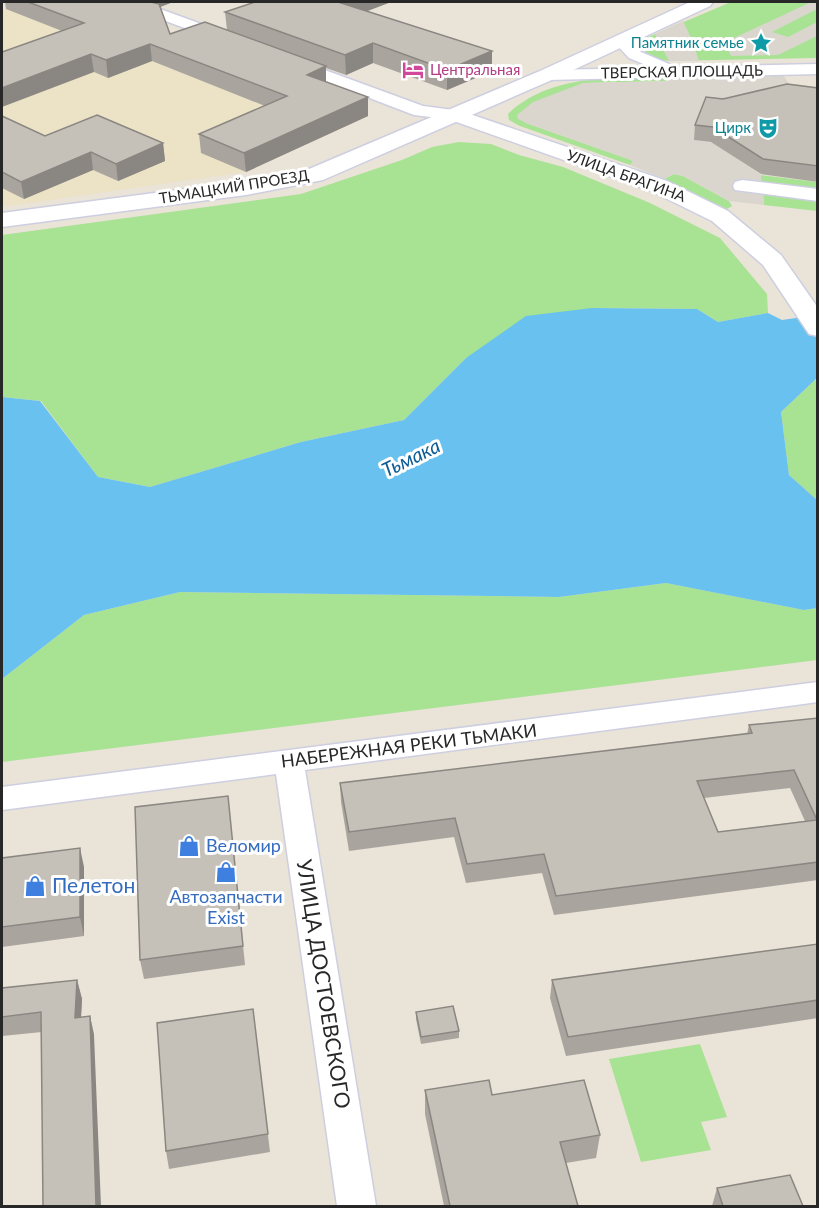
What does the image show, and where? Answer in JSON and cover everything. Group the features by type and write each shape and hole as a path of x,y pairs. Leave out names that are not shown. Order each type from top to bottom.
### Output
{"main road":[{"name":"ТЬМАЦКИЙ ПРОЕЗД","path":"2,220 246,188 324,172 510,92 704,2"},
{"path":"510,92 503,100 500,115 504,125 514,136"},
{"name":"УЛИЦА БРАГИНА","path":"455,115 660,186 726,219 756,244 784,275 818,328"}],"street":[{"path":"128,2 240,44"},
{"path":"621,41 627,50 645,60 694,72"},
{"path":"272,55 420,111 455,115"},
{"name":"ТВЕРСКАЯ ПЛОЩАДЬ","path":"547,75 818,69"},
{"path":"742,186 818,195"},
{"name":"НАБЕРЕЖНАЯ РЕКИ ТЬМАКИ","path":"2,799 818,692"},
{"name":"УЛИЦА ДОСТОЕВСКОГО","path":"289,762 357,1206"}],"shaded area":[{"path":"27,2 233,65 368,116 246,172 2,207 2,10"},
{"path":"811,2 817,2 817,9 772,32 788,37 817,22 817,36 778,55 731,56 725,43 693,43 699,61 669,61 655,34 683,21 691,38 734,38"},
{"path":"784,76 794,92 694,140 714,143 761,175 764,205 729,201 683,176 674,174 664,179 630,165 633,162 631,160 526,123 518,119 517,115 533,102 583,83 665,81 671,77"}],"green space":[{"path":"731,2 817,2 817,58 669,61 648,54 643,48 642,43 646,38"},
{"path":"671,77 665,81 583,83 526,123 631,160 633,162 630,165 509,120 508,114 525,101 544,91 564,85 607,78"},
{"path":"459,142 491,144 519,155 563,167 650,203 720,238 767,294 768,313 718,322 697,309 592,308 466,358 404,420 301,442 150,487 98,477 41,401 2,397 2,235 301,194 402,160 432,147"},
{"path":"674,174 683,176 729,201 732,206 727,209 664,179"},
{"path":"761,175 817,182 817,190 769,184 761,181"},
{"path":"763,194 817,201 817,211 764,205"},
{"path":"815,380 818,384 817,500 789,475 781,412"},
{"path":"666,583 804,610 817,608 817,660 2,762 2,679 84,615 180,592 559,597"},
{"path":"700,1044 727,1117 701,1122 711,1150 641,1162 609,1059"}],"water":[{"name":"Тьмака","path":"592,308 697,309 718,322 768,313 782,320 817,315 817,378 781,412 789,475 817,500 817,608 804,610 666,583 559,597 180,592 84,615 2,679 2,397 40,401 98,477 150,487 301,442 404,420 466,358 526,316"}],"building":[{"path":"28,2 151,2 159,4 170,34 205,22 326,66 307,75 368,97 244,153 199,134 287,96 150,44 106,60 91,54 2,88 2,52 84,23"},
{"path":"255,2 338,2 492,51 447,70 373,43 345,55 225,12"},
{"name":"Цирк","path":"787,84 818,88 818,166 763,159 713,127 695,125 706,97 723,99"},
{"path":"97,115 163,143 116,164 91,152 21,182 2,172 2,116 45,136"},
{"path":"818,718 818,862 556,896 544,854 467,864 455,818 349,832 340,783 752,733 749,725","holes":["794,770 817,820 718,832 697,781"]},
{"path":"228,796 243,946 140,960 135,807"},
{"path":"80,848 80,917 2,927 2,858"},
{"path":"818,944 818,1000 568,1037 552,980"},
{"path":"77,980 75,1018 90,1016 96,1206 43,1206 41,1012 2,1017 2,988"},
{"path":"453,1006 459,1031 421,1037 416,1012"},
{"path":"253,1009 268,1134 166,1151 157,1023"},
{"path":"489,1080 492,1095 584,1080 600,1135 560,1142 578,1206 450,1206 425,1090"},
{"path":"790,1175 803,1206 723,1206 717,1188"}],"place":[{"name":"Памятник семье","path":"761,43"},
{"name":"Центральная","path":"413,70"},
{"name":"Цирк","path":"768,128"},
{"name":"Веломир","path":"189,846"},
{"name":"Автозапчасти Exist","path":"226,872"},
{"name":"Пелетон","path":"35,886"}]}
